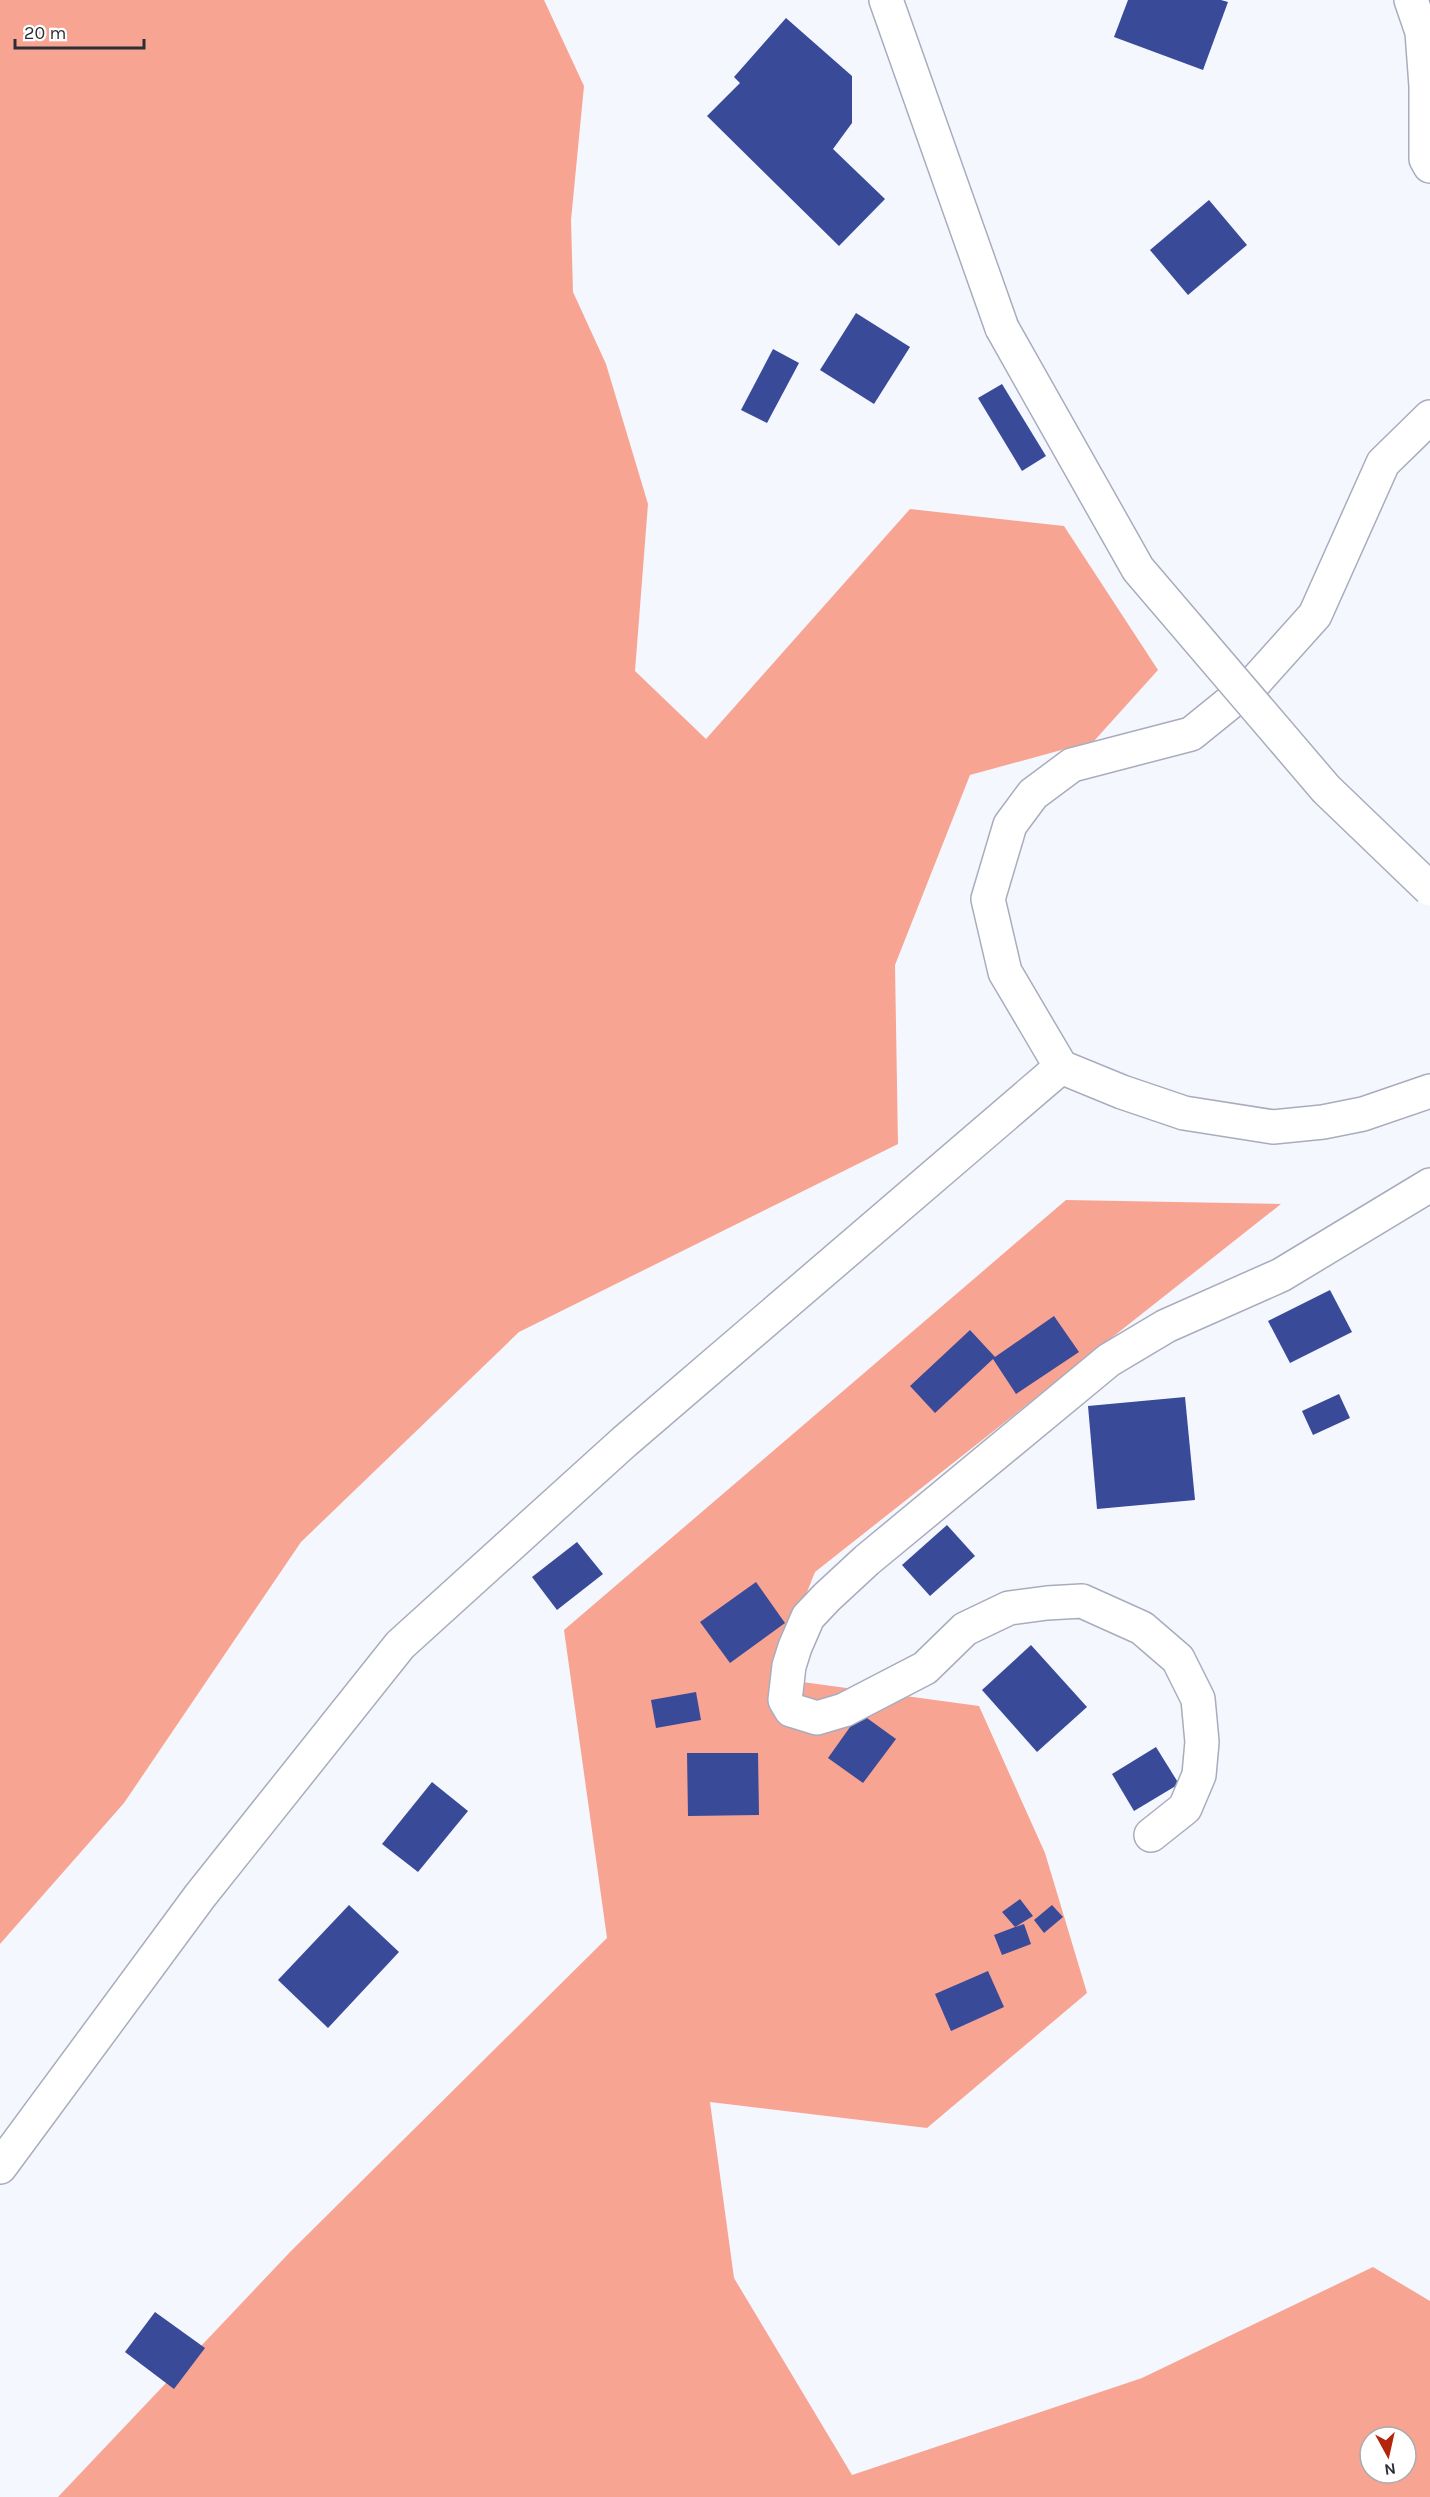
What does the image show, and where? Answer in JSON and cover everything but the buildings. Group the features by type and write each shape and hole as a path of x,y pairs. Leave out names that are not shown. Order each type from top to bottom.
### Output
{"street":[{"path":"886,0 1002,328 1138,569 1326,789 1430,889"},
{"path":"1411,0 1422,32 1426,86 1426,159 1430,166"},
{"path":"1430,417 1383,463 1315,615 1254,683 1191,734 1072,765 1033,794 1010,825 988,899 1005,972 1061,1067 1122,1092 1184,1113 1273,1127 1323,1122 1363,1114 1430,1091"},
{"path":"0,2167 200,1896 400,1645 624,1442 1061,1067"},
{"path":"1151,1835 1185,1808 1199,1775 1202,1742 1198,1700 1179,1659 1142,1628 1082,1601 1047,1602 1009,1608 965,1629 925,1668 844,1710 817,1718 791,1710 784,1700 789,1666 803,1627 808,1617 827,1597 867,1560 1109,1360 1166,1326 1281,1275 1430,1185"}],"shaded area":[{"path":"0,0 544,0 584,86 571,220 573,292 606,364 648,504 635,671 706,739 910,509 1064,526 1158,670 1094,741 970,775 895,965 898,1144 519,1332 301,1542 124,1803 0,1944"},
{"path":"1066,1200 1281,1204 815,1572 773,1678 979,1706 1045,1853 1087,1993 927,2128 710,2102 734,2278 852,2475 1142,2378 1373,2267 1430,2301 1430,2497 58,2497 291,2251 607,1938 564,1630"}]}
